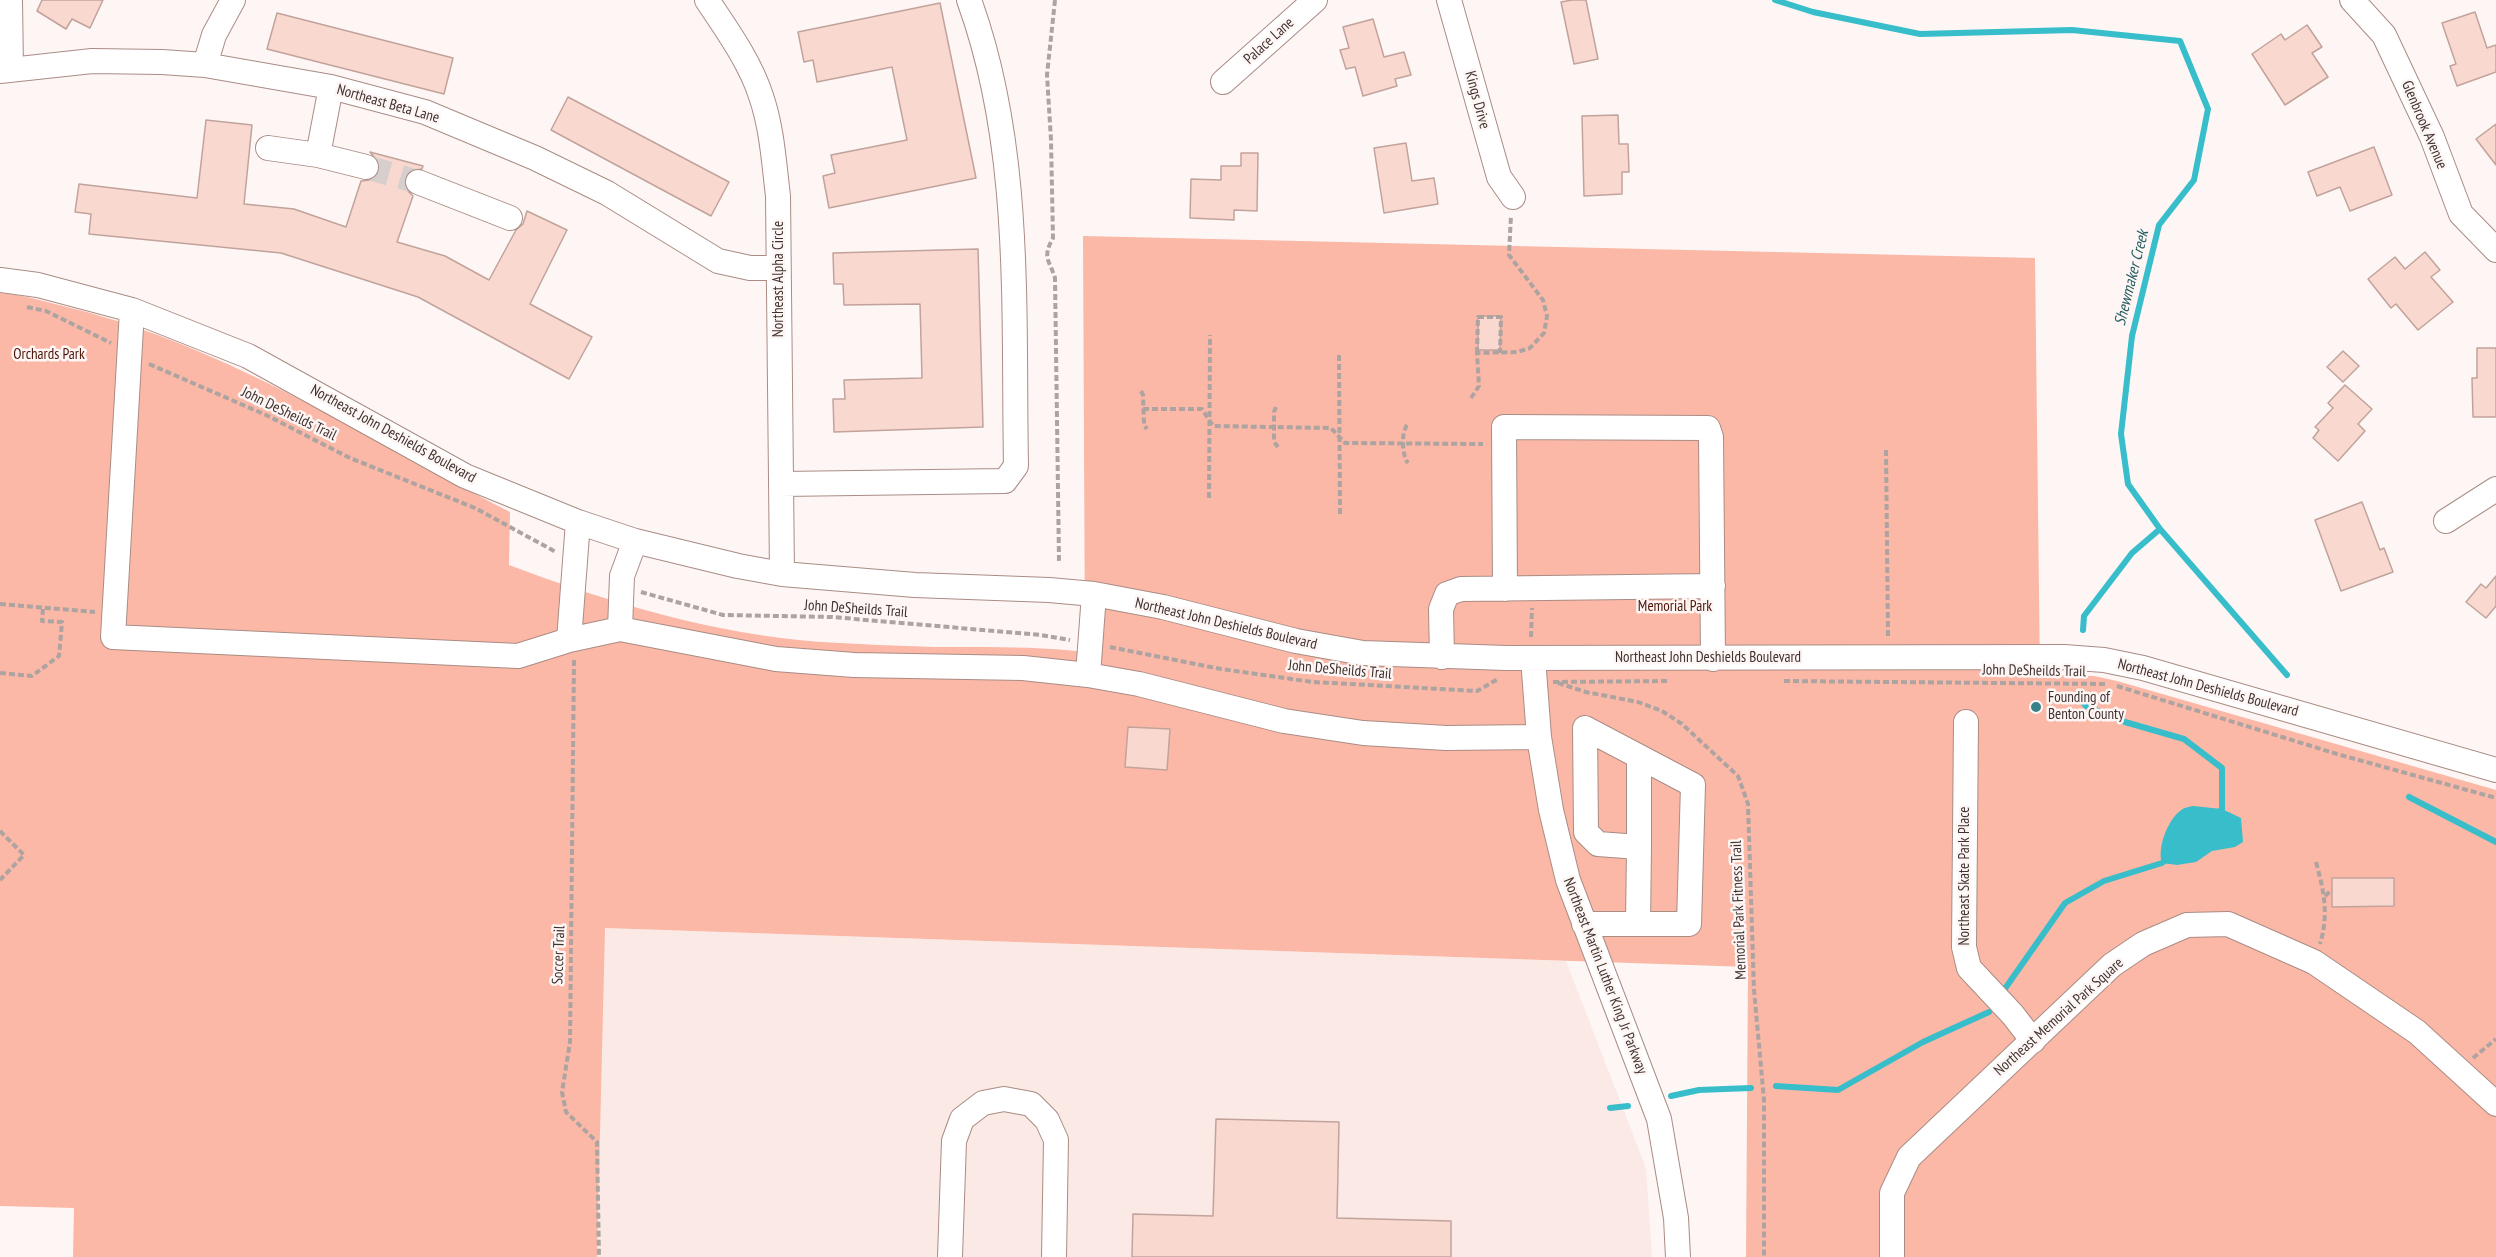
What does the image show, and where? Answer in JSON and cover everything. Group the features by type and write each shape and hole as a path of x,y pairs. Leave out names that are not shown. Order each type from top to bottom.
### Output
{"street":[{"path":"6,70 10,0"},
{"path":"205,65 213,34 233,0"},
{"name":"Northeast Alpha Circle","path":"707,0 733,40 761,95 771,135 778,196 782,574"},
{"path":"781,484 1005,481 1016,466 1010,195 1001,129 983,38 969,0"},
{"name":"Palace Lane","path":"1223,82 1315,0"},
{"name":"Kings Drive","path":"1449,0 1499,177 1513,197"},
{"name":"Glenbrook Avenue","path":"2352,0 2384,35 2432,137 2461,214 2496,250"},
{"name":"Northeast Beta Lane","path":"6,70 92,61 205,65 331,87 425,112 535,158 607,193 718,261 750,268 778,268"},
{"path":"318,155 331,87"},
{"path":"268,147 318,155 366,167"},
{"path":"418,182 510,218"},
{"name":"Northeast John Deshields Boulevard","path":"0,280 38,285 132,310 248,356 465,476 578,522 635,541 715,561 782,574 915,585 1094,594 1163,607 1296,642 1363,653 1442,657 1532,648 1713,658 2064,657 2104,660 2143,668 2496,770"},
{"path":"132,310 113,637 518,656 569,640 620,629 776,658 854,665 1023,668 1088,675 1138,684 1284,721 1363,733 1446,738 1539,737"},
{"path":"1506,589 1504,427 1708,428 1712,437 1713,658"},
{"path":"2446,521 2496,489"},
{"path":"569,640 578,522"},
{"path":"620,629 622,576 635,541"},
{"path":"1442,657 1441,609 1447,594 1461,589 1713,586"},
{"path":"1088,675 1094,594"},
{"name":"Northeast Martin Luther King Jr Parkway","path":"1532,648 1539,737 1556,830 1568,880 1659,1119 1676,1218 1678,1257"},
{"name":"Northeast Skate Park Place","path":"1966,722 1964,948 1969,968 2013,1015 2033,1041"},
{"path":"1584,924 1689,924 1693,785 1585,728 1586,832 1598,844 1639,848"},
{"path":"1638,924 1639,757"},
{"name":"Northeast Memorial Park Square","path":"1892,1257 1892,1193 1908,1157 2112,965 2143,944 2187,925 2228,924 2314,962 2417,1032 2496,1104"},
{"path":"950,1257 954,1141 963,1119 983,1103 1004,1099 1030,1104 1047,1120 1056,1140 1054,1257"}],"path":[{"path":"1054,0 1047,75 1053,238 1046,261 1055,278 1059,561"},
{"path":"1477,353 1517,352 1530,348 1544,333 1547,316 1543,300 1509,255 1513,197"},
{"name":"John DeSheilds Trail","path":"16,304 46,311 84,328 130,354 266,415 350,458 475,508 564,557"},
{"path":"1472,398 1479,386 1478,316 1501,316 1500,353"},
{"path":"1209,498 1210,335"},
{"path":"1339,355 1340,515"},
{"path":"1144,392 1144,425 1147,429"},
{"path":"1143,409 1202,409 1213,426 1331,428 1345,443 1472,444"},
{"path":"1274,409 1272,444 1278,447"},
{"path":"1139,429 1144,425"},
{"path":"1404,426 1402,460 1408,463"},
{"path":"1886,450 1888,638"},
{"path":"1532,588 1532,648"},
{"name":"John DeSheilds Trail","path":"634,590 723,615 832,617 1041,635 1077,642"},
{"path":"0,604 114,615"},
{"path":"0,673 32,676 59,656 62,622 42,621 43,608"},
{"name":"Soccer Trail","path":"569,640 574,655 573,912 569,961 570,1042 562,1092 566,1112 597,1142 599,1257"},
{"name":"John DeSheilds Trail","path":"1106,647 1221,669 1313,682 1477,691 1498,678 1510,680"},
{"name":"Memorial Park Fitness Trail","path":"1679,681 1555,682 1586,692 1638,702 1662,711 1682,724 1738,776 1748,804 1754,990 1764,1100 1764,1257"},
{"name":"John DeSheilds Trail","path":"1782,681 2110,684 2337,753 2496,798"},
{"path":"0,831 24,855 0,880"},
{"path":"2314,962 2323,932 2325,896 2316,862"},
{"path":"2325,896 2332,890"},
{"path":"2460,1071 2484,1047 2496,1039"}],"shaded area":[{"path":"604,928 1566,961 1646,1168 1652,1257 597,1257"}],"green space":[{"name":"Memorial Park","path":"1083,236 2035,258 2040,675 2094,676 2117,681 2496,790 2496,1257 1746,1257 1748,967 605,928 597,1257 73,1257 74,1208 0,1206 0,293 44,301 129,325 186,346 296,397 510,512 509,565 585,592 663,615 781,638 878,645 1028,648 1085,652"}],"water":[{"path":"2193,806 2222,809 2241,818 2243,842 2235,847 2212,851 2196,862 2177,865 2162,863 2162,843 2167,828 2180,811"}],"building":[{"path":"42,0 103,0 90,28 72,19 66,29 37,11"},
{"path":"1586,0 1598,59 1574,64 1561,2"},
{"path":"940,3 976,178 829,208 823,176 835,173 831,155 907,140 892,67 817,82 813,60 804,62 798,32"},
{"path":"2475,12 2487,48 2496,45 2496,72 2457,86 2450,66 2456,64 2442,23"},
{"path":"277,13 453,58 444,94 267,49"},
{"path":"1373,19 1384,57 1404,52 1411,75 1395,79 1397,86 1363,96 1355,67 1346,69 1340,50 1349,48 1343,27"},
{"path":"2307,25 2322,47 2312,53 2328,77 2285,105 2252,54 2281,34 2285,40"},
{"path":"568,97 729,182 711,216 551,130"},
{"path":"1618,115 1619,144 1628,144 1629,172 1622,172 1622,194 1584,196 1582,116"},
{"path":"206,120 252,125 244,204 294,209 346,227 361,181 370,180 380,171 379,163 370,152 423,166 422,169 410,171 405,177 407,190 413,196 397,242 445,256 489,280 516,230 523,224 527,211 567,230 530,304 592,337 569,379 418,297 281,253 89,234 91,214 75,212 79,184 197,198"},
{"path":"2496,124 2496,165 2476,139"},
{"path":"1406,143 1412,181 1434,178 1438,204 1384,213 1374,148"},
{"path":"2374,147 2392,195 2350,211 2340,187 2317,196 2308,172"},
{"path":"1241,153 1258,153 1257,211 1234,210 1234,220 1190,218 1191,179 1221,180 1221,166 1241,166"},
{"path":"978,249 983,427 834,432 833,399 845,399 844,380 922,378 920,304 844,305 843,284 834,284 833,253"},
{"path":"2425,252 2440,270 2431,277 2453,302 2418,330 2396,304 2391,308 2368,279 2395,257 2405,269"},
{"path":"1478,316 1501,316 1500,350 1478,350"},
{"path":"2477,348 2496,348 2496,417 2473,417 2472,378 2477,378"},
{"path":"2343,351 2359,366 2343,382 2327,367"},
{"path":"2345,385 2372,409 2358,424 2365,431 2338,461 2313,438 2319,430 2315,427 2333,408 2328,403"},
{"path":"2362,502 2380,550 2384,548 2393,572 2341,591 2315,520"},
{"path":"2496,576 2496,606 2486,618 2466,602 2481,584 2486,588"},
{"path":"1128,727 1170,729 1167,770 1125,767"},
{"path":"2332,878 2394,878 2394,906 2332,907"},
{"path":"1216,1119 1339,1122 1337,1218 1451,1221 1451,1257 1132,1257 1133,1214 1213,1216"}],"waterway":[{"name":"Shewmaker Creek","path":"1775,0 1813,12 1920,34 2072,30 2180,41 2208,109 2194,180 2159,225 2132,336 2121,434 2128,484 2160,529 2287,675"},
{"path":"2083,630 2084,616 2132,553 2160,529"},
{"path":"2077,695 2086,706 2125,722 2184,739 2222,768 2222,809 2217,814"},
{"name":"Shewmaker Creek","path":"2409,797 2496,842"},
{"path":"2004,990 2065,903 2104,881 2162,863 2167,859"},
{"path":"1776,1086 1838,1090 1923,1042 1989,1012"},
{"path":"1671,1096 1699,1090 1751,1088"},
{"path":"1610,1108 1628,1106"}],"tunnel":[{"path":"366,167 418,182"}],"place":[{"name":"Founding of Benton County","path":"2036,707"}],"park label":[{"name":"Orchards Park","path":"49,355"}]}
